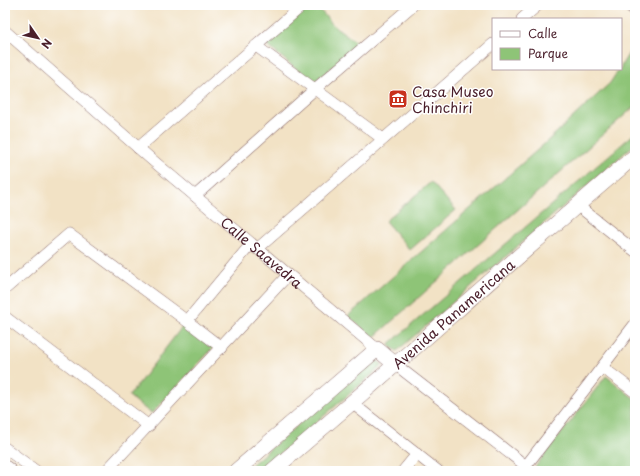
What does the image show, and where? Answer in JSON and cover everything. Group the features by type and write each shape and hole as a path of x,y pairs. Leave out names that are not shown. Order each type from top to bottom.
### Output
{"main road":[{"name":"Avenida Panamericana","path":"272,471 396,365 577,205 635,156"},
{"name":"Avenida Panamericana","path":"236,471 377,349"},
{"name":"Calle Saavedra","path":"377,349 396,365"},
{"path":"5,468 9,471"}],"street":[{"path":"138,148 303,5"},
{"path":"195,196 412,5"},
{"path":"523,18 538,5"},
{"path":"628,5 635,10"},
{"name":"Calle Saavedra","path":"5,31 138,148 377,349"},
{"path":"188,321 254,246 383,139 492,45"},
{"path":"256,46 383,139"},
{"path":"577,205 635,250"},
{"path":"5,289 69,234 188,321 222,348"},
{"path":"106,471 222,348 288,275"},
{"path":"5,317 149,426"},
{"path":"524,468 635,324"},
{"name":"Calle Saavedra","path":"396,365 524,468"},
{"path":"602,367 635,392"},
{"path":"352,403 438,471"},
{"path":"5,448 36,471"},
{"path":"403,471 417,454"}],"green space":[{"path":"311,5 316,5 333,25 359,44 317,80 311,81 269,47 268,43"},
{"path":"635,27 635,106 373,338 348,316 543,145 610,83 618,70 622,70 622,64 629,53"},
{"path":"635,133 635,144 397,351 388,345"},
{"path":"431,182 456,210 410,250 385,221"},
{"path":"185,323 214,347 152,413 149,412 129,396"},
{"path":"375,359 383,365 260,471 244,471"},
{"path":"606,376 635,399 635,465 630,471 532,471"}],"place":[{"name":"Casa Museo Chinchiri","path":"398,99"}]}
